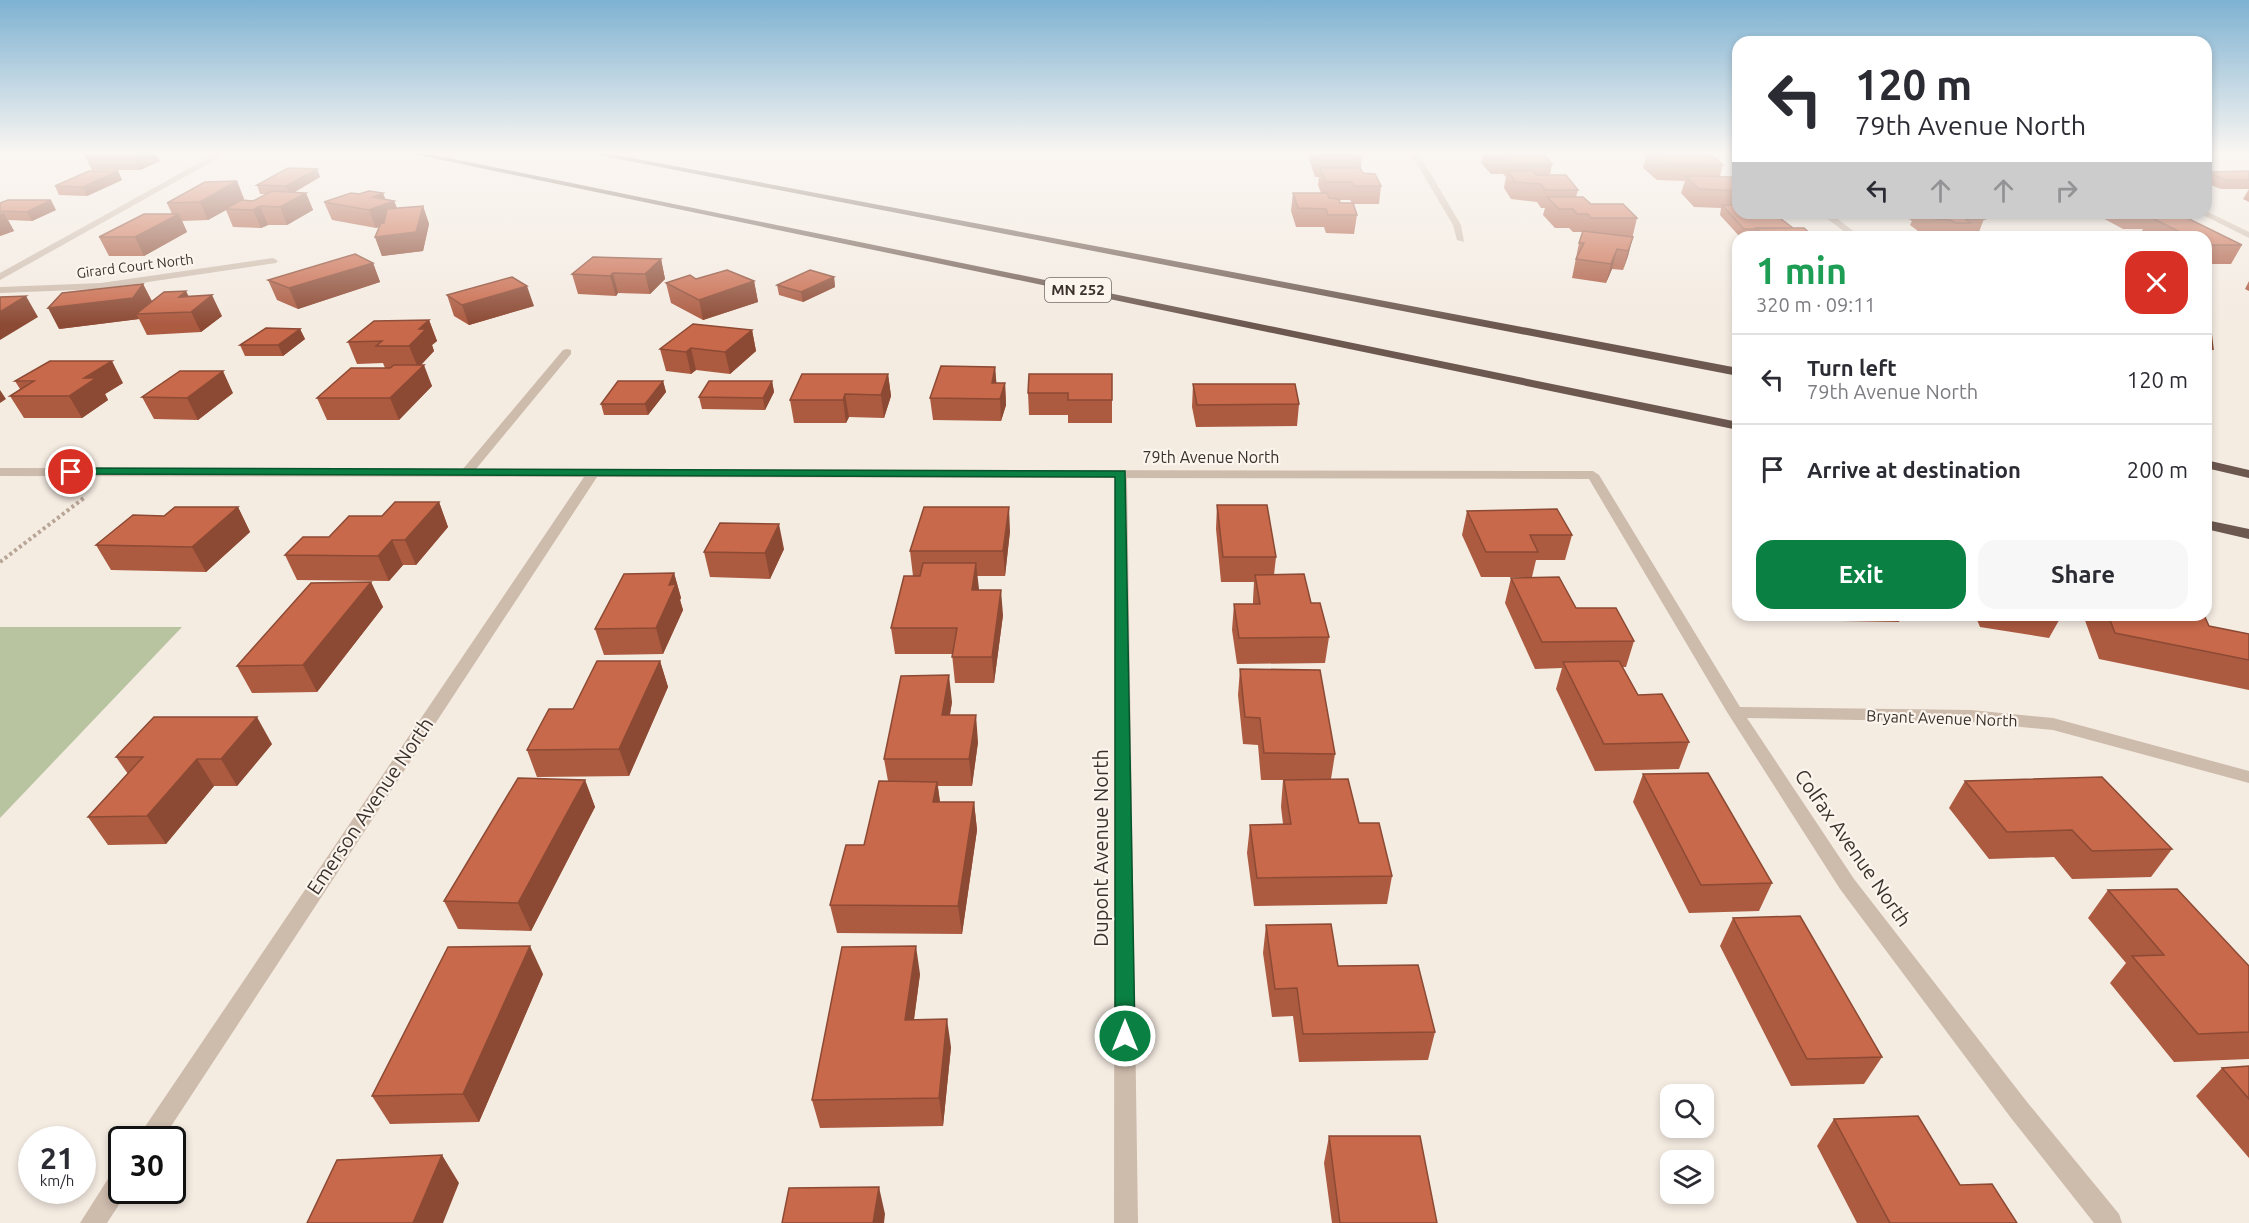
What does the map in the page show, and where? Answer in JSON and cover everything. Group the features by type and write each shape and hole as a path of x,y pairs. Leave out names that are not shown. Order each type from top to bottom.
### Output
{"highway":[{"name":"MN 252","path":"694,211 1732,425"},
{"path":"896,211 1732,371"},
{"path":"2212,465 2249,474"},
{"path":"2212,525 2249,534"}],"street":[{"path":"0,277 119,211"},
{"path":"1449,211 1457,225 1461,240"},
{"path":"2212,217 2249,235"},
{"path":"1832,219 1849,231"},
{"name":"Girard Court North","path":"0,290 101,286 273,261"},
{"path":"466,473 567,352"},
{"name":"79th Avenue North","path":"0,472 1593,475"},
{"name":"Emerson Avenue North","path":"157,1126 593,473"},
{"name":"Dupont Avenue North","path":"1121,474 1126,1223"},
{"name":"Colfax Avenue North","path":"1593,475 1735,712 1847,884 2019,1110 2110,1223"},
{"name":"Bryant Avenue North","path":"1735,712 1971,716 2053,724 2249,777"},
{"path":"92,1223 108,1200"}],"path":[{"path":"0,562 118,472"}],"green space":[{"path":"0,627 182,627 0,818"}],"building":[{"path":"387,211 422,211 416,232 375,237 381,223 384,223"},
{"path":"1327,211 1356,211 1357,215 1328,215"},
{"path":"1575,211 1630,211 1637,218 1591,218 1588,214 1577,214"},
{"path":"144,214 179,214 135,237 99,237"},
{"path":"1735,219 1781,219 1793,228 1744,229"},
{"path":"1935,219 1965,219 1971,223 1956,223 1950,220"},
{"path":"2154,219 2189,219 2242,245 2212,245 2212,231 2178,231"},
{"path":"1756,228 1804,228 1807,231 1759,231"},
{"path":"1583,231 1633,237 1628,251 1617,249 1611,264 1576,259 1584,243 1579,243"},
{"path":"355,254 373,263 289,288 268,280"},
{"path":"593,257 661,259 645,274 613,273 610,276 572,274"},
{"path":"727,270 754,281 699,300 666,283 690,275 696,279"},
{"path":"810,270 834,277 801,292 777,285"},
{"path":"512,277 527,286 462,305 447,295"},
{"path":"143,284 133,298 48,308 62,293"},
{"path":"186,291 179,297 212,295 191,312 136,314 164,292"},
{"path":"26,296 0,312 0,297"},
{"path":"429,320 419,329 426,329 409,346 376,346 382,341 348,342 374,321"},
{"path":"693,324 752,330 725,352 691,348 686,352 660,349"},
{"path":"266,328 300,329 278,345 240,345"},
{"path":"50,361 112,361 84,378 96,378 69,396 10,396 34,381 15,381"},
{"path":"394,365 424,365 390,398 317,398 351,368 390,368"},
{"path":"941,366 995,367 992,383 1005,383 1000,399 930,398"},
{"path":"180,371 223,371 187,398 142,397"},
{"path":"802,374 888,374 881,395 845,394 843,400 790,400"},
{"path":"1029,374 1112,374 1112,400 1068,400 1068,393 1028,393"},
{"path":"618,381 663,381 645,404 601,404"},
{"path":"709,381 772,381 763,398 699,397"},
{"path":"1193,384 1295,384 1299,404 1197,405"},
{"path":"395,502 439,502 405,540 392,540 378,556 285,555 303,537 329,537 349,516 382,516"},
{"path":"1217,505 1267,505 1276,557 1223,557"},
{"path":"175,507 238,507 192,547 96,545 133,515 164,516"},
{"path":"924,507 1009,507 1003,551 910,551"},
{"path":"1557,509 1572,535 1530,535 1538,552 1486,552 1467,511"},
{"path":"720,523 779,524 765,553 704,552"},
{"path":"923,563 976,563 972,590 1001,590 992,657 952,657 957,628 891,628 904,576 920,576"},
{"path":"674,573 669,585 676,584 656,628 595,629 624,574"},
{"path":"1304,574 1311,603 1320,603 1329,637 1239,638 1234,604 1260,604 1255,575"},
{"path":"1559,577 1576,608 1616,608 1634,641 1542,642 1511,578"},
{"path":"371,582 303,665 237,666 311,583"},
{"path":"2110,621 2207,621 2209,626 2249,634 2249,660 2115,633"},
{"path":"597,661 660,661 619,749 527,750 549,709 573,709"},
{"path":"1619,661 1638,695 1662,694 1689,742 1604,744 1563,662"},
{"path":"1240,669 1320,670 1335,754 1264,753 1260,718 1245,717"},
{"path":"949,675 942,715 976,715 969,759 884,759 901,676"},
{"path":"154,717 257,717 221,759 197,759 147,816 88,817 143,757 116,757"},
{"path":"1708,773 1772,883 1701,885 1643,774"},
{"path":"2102,777 2172,849 2092,851 2072,830 2007,832 1965,781"},
{"path":"518,778 585,780 518,903 444,901"},
{"path":"1348,779 1359,823 1379,823 1392,876 1257,878 1250,825 1291,824 1284,780"},
{"path":"879,781 937,782 933,802 974,802 958,906 830,905 846,845 864,845"},
{"path":"2177,889 2249,966 2249,1032 2198,1034 2132,956 2164,955 2108,890"},
{"path":"1800,916 1882,1057 1807,1059 1733,918"},
{"path":"1331,924 1338,966 1418,965 1435,1032 1303,1034 1297,988 1275,989 1266,925"},
{"path":"530,946 463,1094 372,1096 448,947"},
{"path":"916,946 905,1020 947,1019 939,1098 812,1100 842,947"},
{"path":"2249,1066 2249,1099 2222,1068"},
{"path":"1918,1116 1960,1185 1992,1184 2017,1223 1890,1223 1834,1119"},
{"path":"1329,1136 1420,1136 1437,1223 1340,1223"},
{"path":"442,1155 413,1223 307,1223 337,1160"},
{"path":"879,1187 873,1223 782,1223 789,1188"}],"route":[{"path":"71,472 1121,474 1125,1036"}]}
